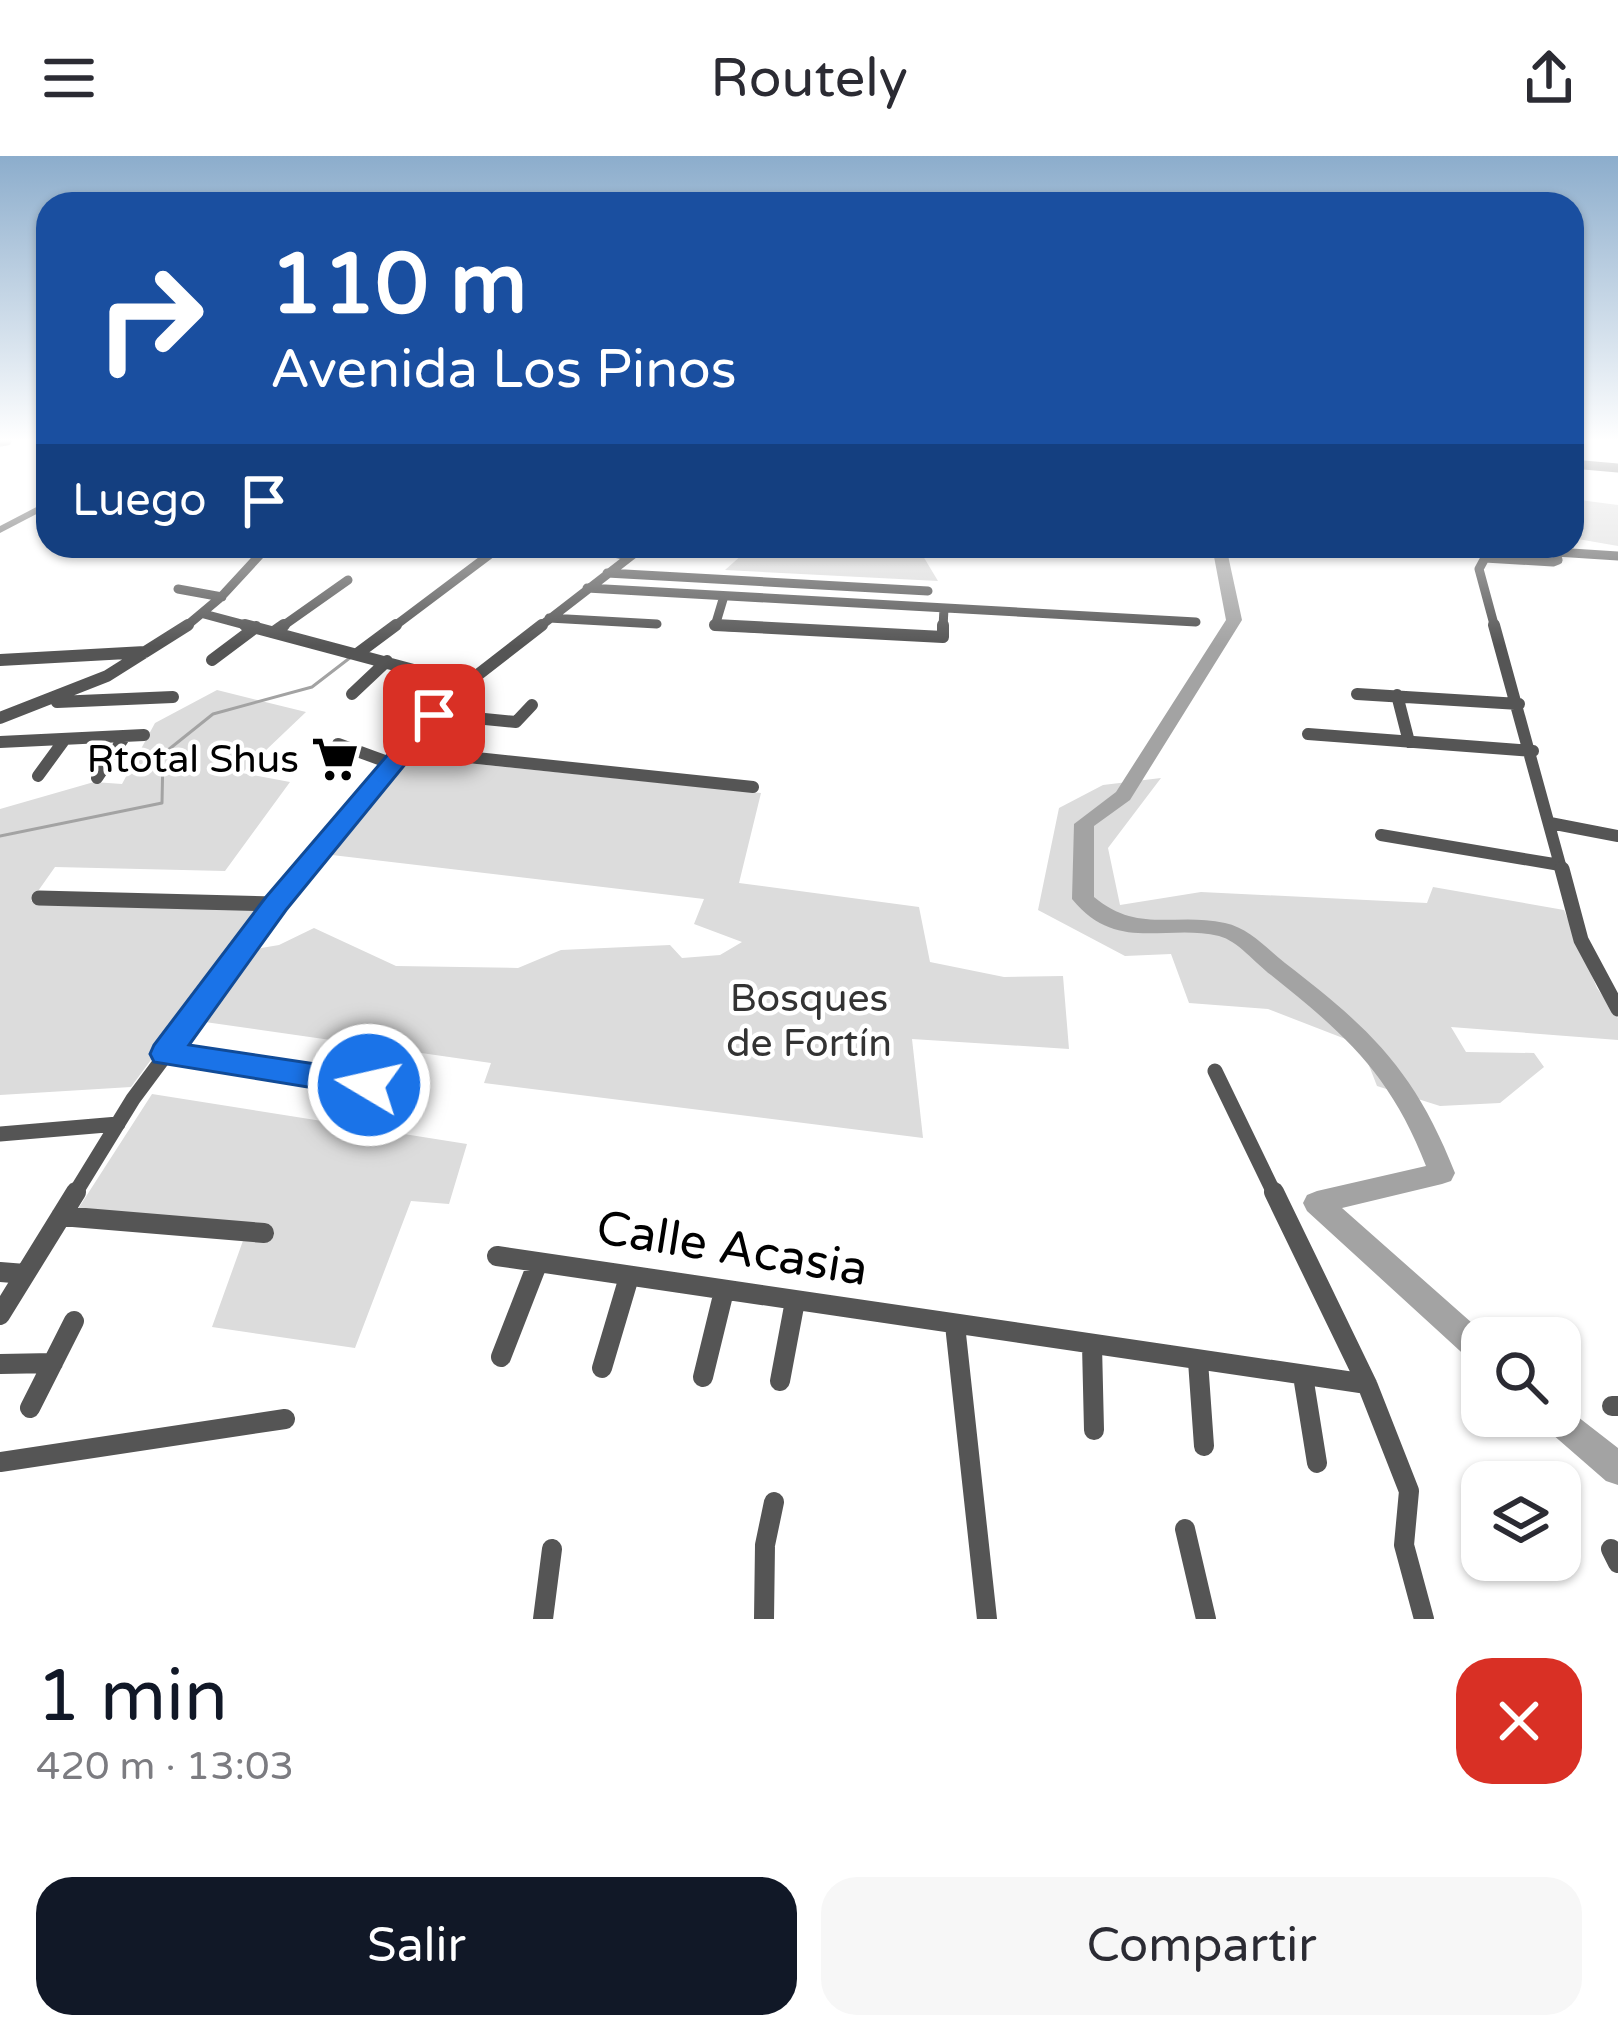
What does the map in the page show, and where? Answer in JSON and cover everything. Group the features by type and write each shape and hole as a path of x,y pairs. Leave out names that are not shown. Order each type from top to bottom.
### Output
{"street":[{"path":"0,530 36,510"},
{"path":"1584,554 1618,556"},
{"path":"0,718 57,702 149,652 204,614 257,558"},
{"path":"357,654 486,558"},
{"path":"0,1316 166,1054 276,904 395,757 466,684 626,558"},
{"path":"1493,558 1481,559 1479,569 1582,940 1618,1009"},
{"path":"607,573 928,591"},
{"path":"274,632 349,580"},
{"path":"587,588 1196,622"},
{"path":"178,589 222,597"},
{"path":"724,596 715,626 943,637 944,608"},
{"path":"800,630 808,601"},
{"path":"204,614 466,684"},
{"path":"548,618 657,624"},
{"path":"212,660 256,627"},
{"path":"0,660 149,652"},
{"path":"352,694 387,661"},
{"path":"1357,694 1520,704"},
{"path":"1397,695 1409,742"},
{"path":"57,702 173,698"},
{"path":"434,715 516,722 532,705"},
{"path":"1308,734 1533,751"},
{"path":"0,742 145,735"},
{"path":"97,778 125,736"},
{"path":"38,776 64,739"},
{"path":"338,744 395,757 753,787"},
{"path":"1550,823 1618,836"},
{"path":"1381,835 1561,865"},
{"path":"39,898 276,904"},
{"path":"166,1054 369,1085"},
{"path":"1215,1071 1367,1384 1409,1491 1404,1545 1409,1580 1424,1619"},
{"path":"0,1134 118,1124"},
{"path":"61,1216 264,1233"},
{"name":"Calle Acasia","path":"497,1256 1367,1384"},
{"path":"501,1357 538,1262"},
{"path":"0,1272 25,1274"},
{"path":"602,1368 629,1277"},
{"path":"704,1377 724,1291"},
{"path":"780,1381 795,1301"},
{"path":"30,1408 74,1321"},
{"path":"955,1325 987,1619"},
{"path":"1092,1345 1094,1430"},
{"path":"1198,1361 1204,1446"},
{"path":"0,1364 53,1363"},
{"path":"1303,1376 1317,1463"},
{"path":"0,1462 285,1419"},
{"path":"764,1619 765,1545 774,1502"},
{"path":"1185,1529 1206,1619"},
{"path":"543,1619 552,1549"}],"green space":[{"path":"1584,509 1618,509 1618,546 1584,540"},
{"path":"738,558 924,558 938,581 725,570"},
{"path":"217,690 306,712 242,773 290,782 225,871 55,867 31,901 265,905 131,1087 0,1095 0,809 94,782 122,784 155,723"},
{"name":"Bosques de Fortín","path":"407,757 761,793 739,883 919,907 930,962 1004,977 1063,976 1069,1049 912,1039 923,1138 484,1083 491,1063 198,1021 249,950 279,945 314,928 396,966 518,968 561,950 670,945 682,958 720,955 742,942 694,924 704,899 332,855"},
{"path":"1161,778 1108,848 1120,905 1201,892 1427,903 1433,887 1564,910 1597,988 1618,1018 1618,1040 1451,1027 1466,1052 1534,1053 1544,1067 1500,1103 1440,1106 1377,1086 1361,1045 1268,1009 1189,1003 1171,954 1125,956 1038,910 1059,808 1103,785"},
{"path":"152,1094 467,1144 449,1204 411,1201 355,1348 212,1327 249,1224 76,1212"}],"waterway":[{"path":"1221,558 1234,620 1123,796 1084,824 1083,899 1099,913 1132,926 1221,929 1234,934 1376,1054 1412,1105 1442,1173 1317,1203 1461,1332"},
{"path":"0,836 162,803 163,754 213,714 312,687 351,657"},
{"path":"1580,1437 1618,1469"}],"place":[{"name":"Rtotal Shus","path":"335,759"}],"route":[{"path":"369,1085 166,1054 276,904 434,715"}]}
